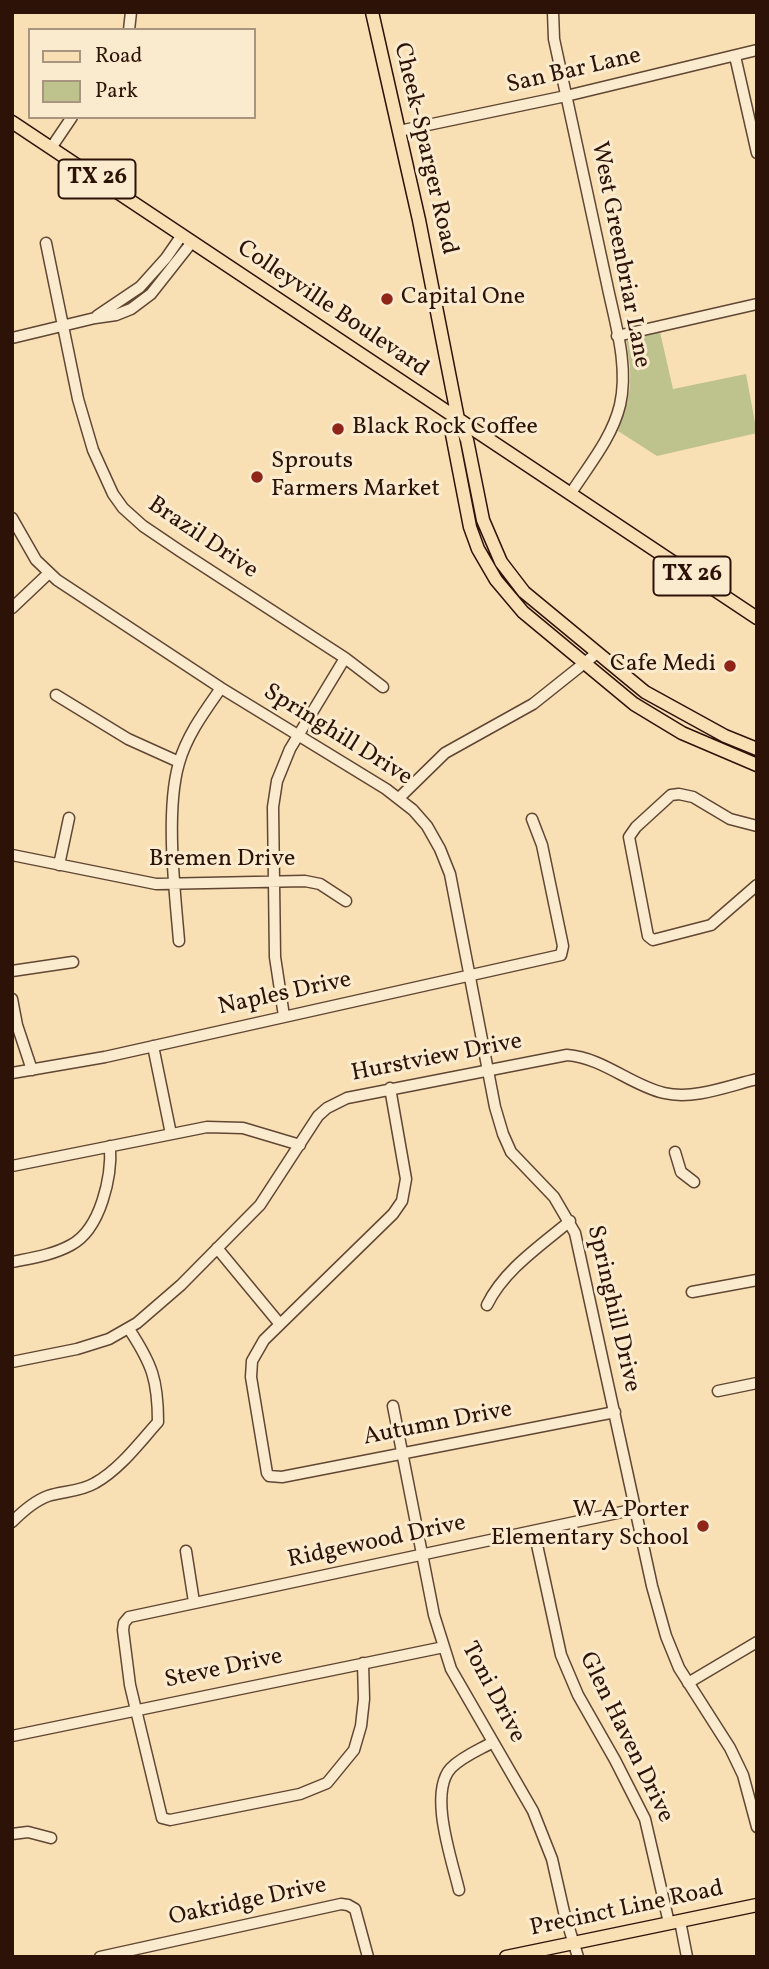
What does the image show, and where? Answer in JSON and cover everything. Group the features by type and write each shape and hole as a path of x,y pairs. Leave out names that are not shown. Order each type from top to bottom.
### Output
{"main road":[{"name":"Cheek-Sparger Road","path":"372,12 440,321 458,419"},
{"name":"Colleyville Boulevard","path":"12,122 757,618"},
{"path":"458,419 467,440 483,520 501,562 524,592 645,692 725,736 757,750"},
{"path":"458,419 452,435 466,509 478,549 496,580 523,612 634,704 682,733 757,765"},
{"name":"Precinct Line Road","path":"506,1957 757,1905"}],"street":[{"name":"West Greenbriar Lane","path":"553,12 554,39 617,336 623,381 620,406 604,443 571,493"},
{"name":"San Bar Lane","path":"399,131 566,96 757,50"},
{"path":"735,56 757,153"},
{"path":"51,148 71,119"},
{"path":"12,338 95,318 140,287 187,239"},
{"name":"Brazil Drive","path":"47,243 78,399 93,450 123,508 142,526 345,658 383,687"},
{"path":"617,336 757,304"},
{"name":"Springhill Drive","path":"12,518 36,560 70,590 221,688 399,798 427,826 446,862 455,895 498,1116 511,1152 554,1197 570,1221 579,1248 652,1586 666,1636 688,1683 730,1748 743,1775 757,1827"},
{"path":"12,608 49,573"},
{"path":"399,798 445,752 533,704 597,653"},
{"path":"284,1016 275,957 273,807 277,781 299,735 345,658"},
{"path":"179,942 174,884 173,813 179,762 194,730 221,688"},
{"path":"55,695 128,739 179,762"},
{"path":"757,826 730,819 693,797 679,794 671,795 629,836 648,936 653,940 711,925 757,885"},
{"path":"59,865 69,818"},
{"name":"Naples Drive","path":"12,1073 153,1046 558,956 563,951 542,845 532,819"},
{"name":"Bremen Drive","path":"12,855 135,882 174,884 305,881 320,884 346,901"},
{"path":"12,971 73,962"},
{"path":"12,999 17,1025 32,1070"},
{"path":"153,1046 171,1134"},
{"name":"Hurstview Drive","path":"12,1362 78,1349 109,1339 128,1329 181,1285 260,1205 312,1125 327,1108 347,1098 567,1055 584,1056 650,1088 678,1095 699,1093 757,1079"},
{"path":"217,1248 279,1323 384,1222 402,1201 406,1179 390,1088"},
{"path":"12,1166 171,1134 226,1126 271,1135 300,1145"},
{"path":"12,1262 73,1244 88,1228 108,1183 110,1146"},
{"path":"675,1152 681,1172 694,1182"},
{"path":"487,1306 494,1290 504,1278 570,1221"},
{"path":"692,1292 757,1280"},
{"name":"Autumn Drive","path":"279,1323 256,1352 250,1369 269,1476 282,1477 615,1412"},
{"path":"12,1522 24,1510 47,1496 76,1491 96,1483 123,1460 158,1422 158,1397 149,1359 128,1329"},
{"path":"718,1391 757,1383"},
{"name":"Toni Drive","path":"393,1406 434,1615 444,1647 457,1681 533,1811 545,1839 579,1957"},
{"name":"Ridgewood Drive","path":"135,1709 123,1630 127,1618 137,1614 636,1509"},
{"name":"Glen Haven Drive","path":"534,1531 561,1655 578,1695 645,1819 687,1957"},
{"path":"186,1551 194,1602"},
{"path":"688,1683 757,1642"},
{"name":"Steve Drive","path":"12,1736 444,1647"},
{"path":"135,1709 158,1807 164,1820 300,1794 327,1783 354,1750 361,1726 364,1699 363,1663"},
{"path":"459,1890 442,1810 441,1788 447,1773 457,1763 493,1742"},
{"path":"12,1834 28,1832 51,1838"},
{"name":"Oakridge Drive","path":"100,1957 341,1904 355,1909 368,1957"}],"green space":[{"path":"660,332 673,389 746,374 757,433 657,456 618,431 630,385 626,339"}],"place":[{"name":"Capital One","path":"387,299"},
{"name":"Black Rock Coffee","path":"338,429"},
{"name":"Sprouts Farmers Market","path":"257,477"},
{"name":"Cafe Medi","path":"730,666"},
{"name":"W A Porter Elementary School","path":"703,1526"}]}
